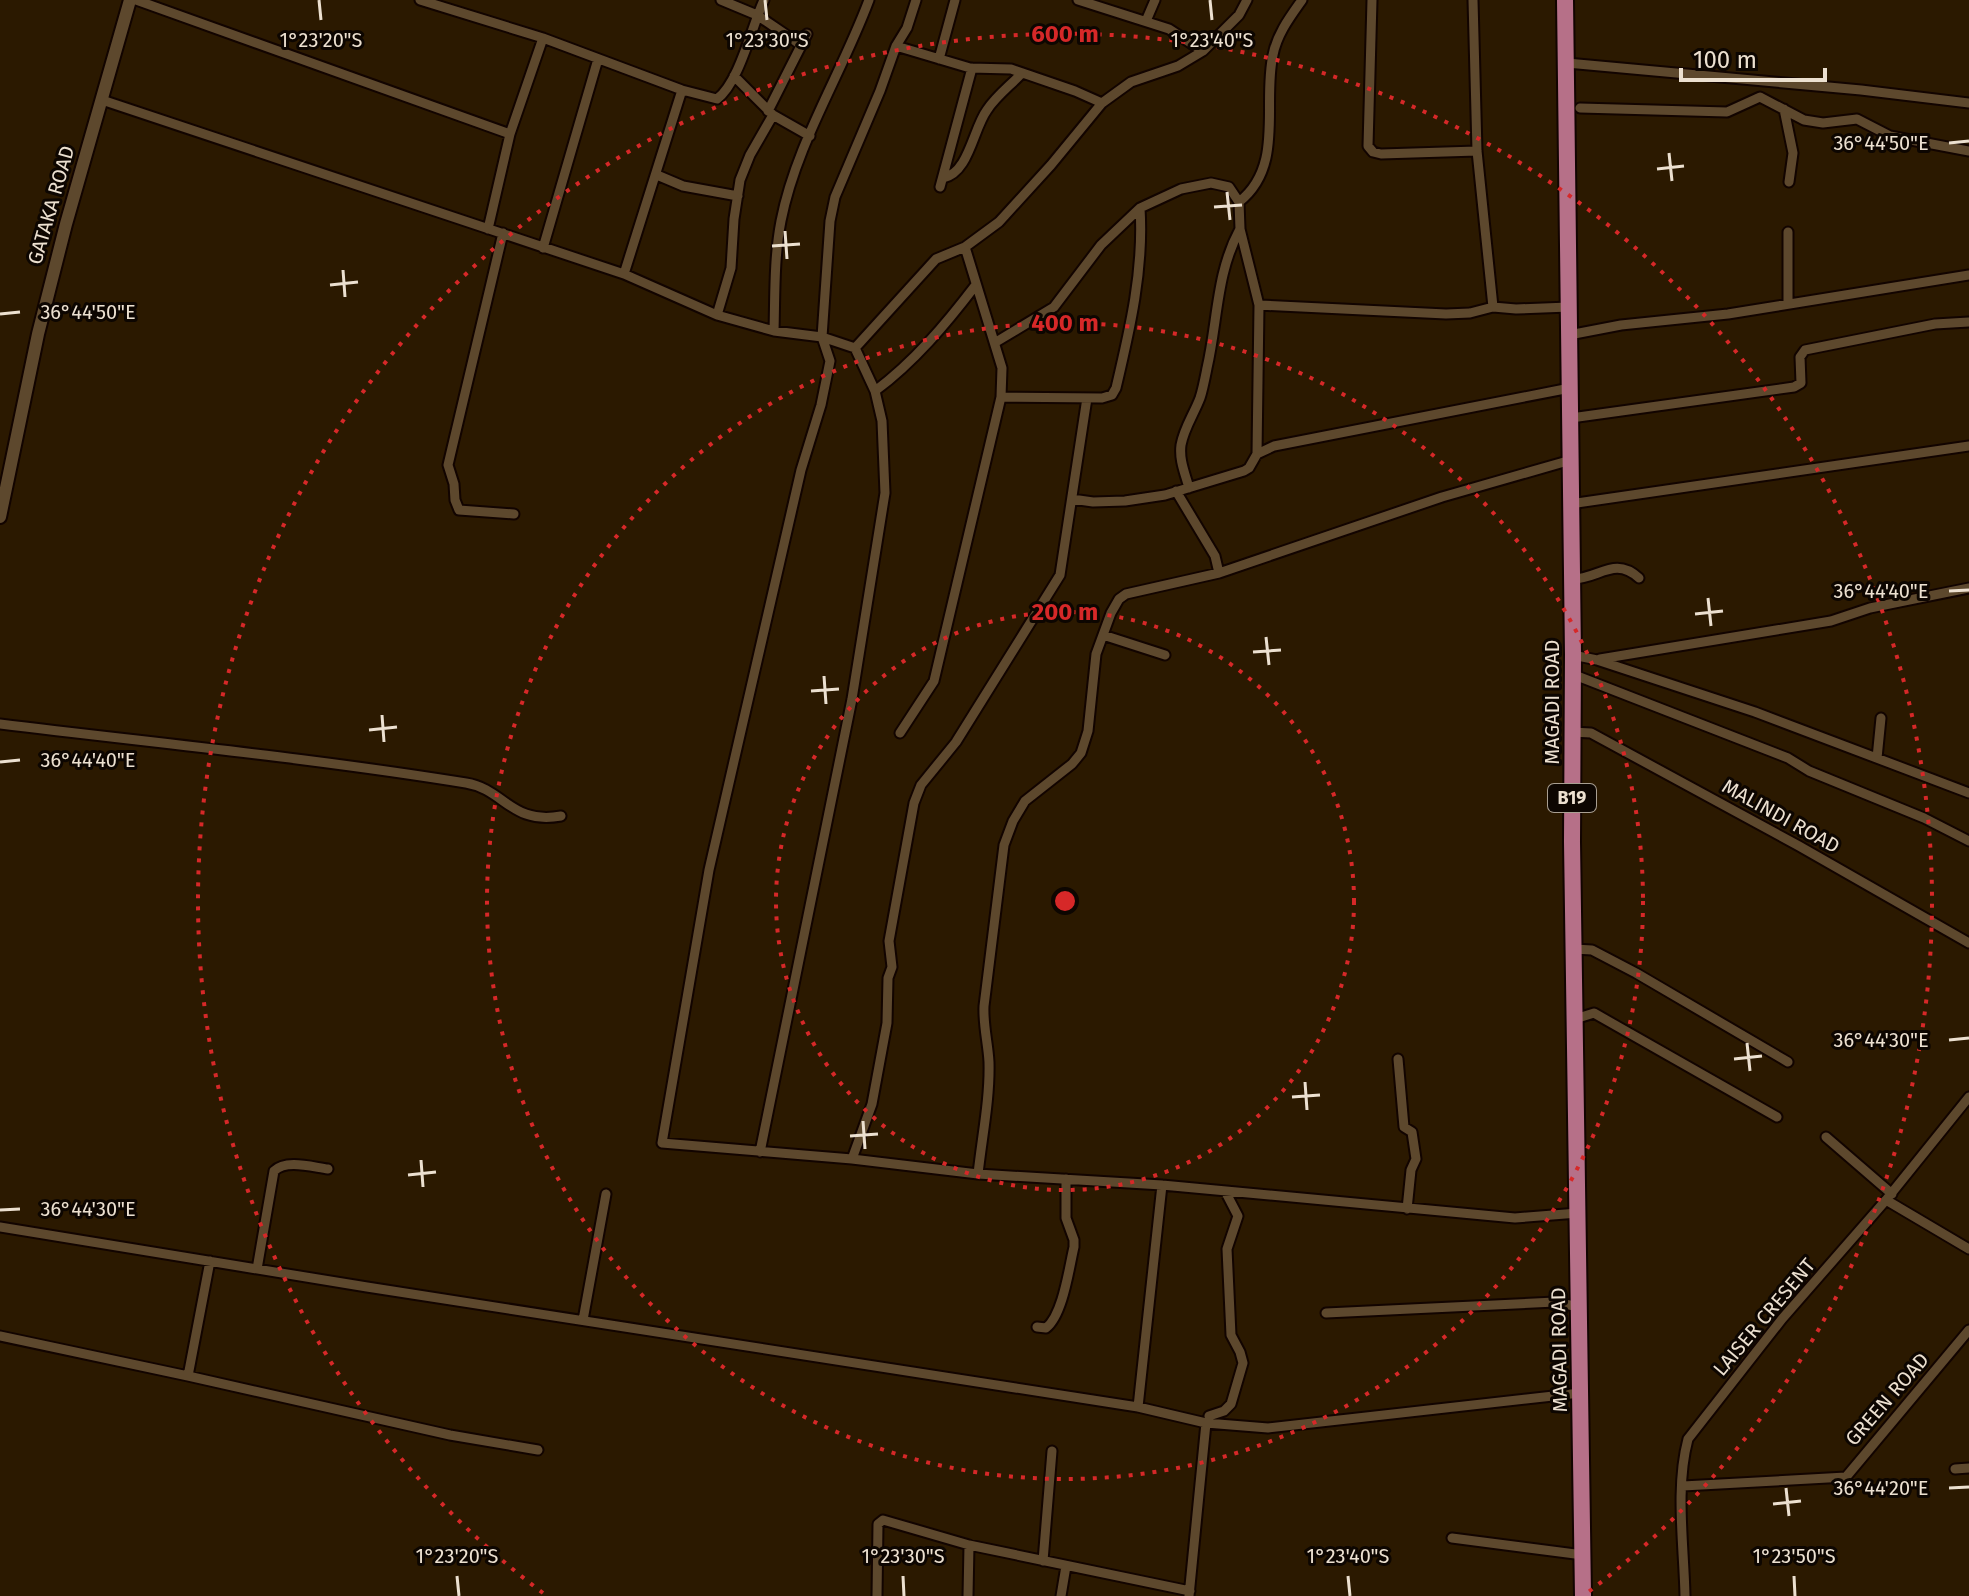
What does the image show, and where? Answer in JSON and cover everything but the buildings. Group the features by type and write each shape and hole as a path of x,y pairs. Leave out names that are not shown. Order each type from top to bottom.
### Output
{"highway":[{"name":"MAGADI ROAD","path":"1565,0 1583,1596"}],"street":[{"name":"GATAKA ROAD","path":"0,517 38,334 130,0"},
{"path":"136,0 510,134"},
{"path":"420,0 543,38 682,90 717,99 734,76 764,0"},
{"path":"721,0 757,15 801,45"},
{"path":"774,331 781,220 810,136 869,0"},
{"path":"916,0 835,197 830,221 822,337 830,361 821,405 801,470 709,870 662,1143 852,1159 978,1174 1162,1185 1515,1218 1578,1213"},
{"path":"939,59 955,0"},
{"path":"1078,0 1169,29 1203,51"},
{"path":"1146,21 1155,0"},
{"path":"855,348 936,259 965,247 999,222 1102,103 1131,82 1178,66 1203,51 1239,15 1247,0"},
{"path":"1239,202 1252,191 1259,177 1269,139 1272,56 1281,30 1302,0"},
{"path":"1372,0 1368,146 1373,152 1381,154 1477,151"},
{"path":"1473,0 1477,151 1493,307"},
{"path":"717,315 731,268 740,180 807,34"},
{"path":"488,229 510,134 543,38"},
{"path":"896,46 972,68 1011,69 1102,103"},
{"path":"543,248 598,59"},
{"path":"1567,63 1846,88 1969,103"},
{"path":"972,68 942,183 964,159 988,108 1022,73"},
{"path":"734,76 770,113 810,136"},
{"path":"624,274 682,90"},
{"path":"1580,108 1727,112 1760,97 1804,120 1823,123 1857,119 1890,136 1969,151"},
{"path":"102,100 624,274 717,315 774,331 822,337 855,348 875,391 882,421 885,493 852,699 760,1152"},
{"path":"1784,109 1793,153 1789,182"},
{"path":"657,175 683,186 738,196"},
{"path":"996,342 1054,307 1101,245 1140,208 1181,189 1211,183 1229,187 1239,202 1240,229 1259,305 1257,454 1244,471 1189,488 1125,501 1072,499"},
{"path":"1001,397 1087,398 1112,395 1136,295 1142,234 1140,208"},
{"path":"1189,488 1181,447 1208,365 1217,296 1227,253 1240,229"},
{"path":"1788,232 1788,303"},
{"path":"503,233 448,469 459,510 514,514"},
{"path":"900,733 934,681 1001,397 1002,368 996,342 975,286 965,247"},
{"path":"1569,335 1621,325 1728,314 1969,275"},
{"path":"875,391 952,317 975,286"},
{"path":"1259,305 1446,314 1470,313 1493,307 1569,307"},
{"path":"1571,418 1794,387 1801,383 1801,353 1811,347 1935,324 1969,322"},
{"path":"1257,454 1274,446 1570,388"},
{"path":"852,1159 872,1104 887,1023 888,978 892,967 889,941 914,803 921,785 956,742 1060,575 1087,398"},
{"path":"1570,504 1969,446"},
{"path":"978,1174 988,1091 989,1059 983,1030 984,1006 1004,845 1025,801 1072,764 1081,753 1088,731 1096,654 1119,599 1126,594 1219,573 1442,497 1571,460"},
{"path":"1176,491 1215,556 1219,573"},
{"path":"1571,579 1586,580 1614,567 1630,570 1639,578"},
{"path":"1597,660 1831,621 1870,608 1969,588"},
{"path":"1103,635 1165,655"},
{"path":"1573,655 1597,660 1755,712 1969,793"},
{"path":"1572,674 1788,758 1809,771 1924,818 1969,841"},
{"path":"1877,758 1881,718"},
{"path":"0,724 471,784 535,818 561,816"},
{"name":"MALINDI ROAD","path":"1572,732 1591,733 1969,943"},
{"path":"1574,949 1592,950 1625,967 1788,1062"},
{"path":"1575,1019 1594,1013 1777,1117"},
{"path":"1398,1059 1404,1127 1412,1132 1416,1159 1411,1170 1407,1209"},
{"name":"LAISER CRESENT","path":"1685,1596 1683,1486 1688,1439 1782,1319 1968,1102"},
{"path":"1826,1137 1889,1197 1969,1249"},
{"path":"257,1269 274,1171 287,1164 328,1169"},
{"path":"1037,1327 1046,1328 1051,1323 1065,1286 1074,1247 1066,1218 1066,1179"},
{"path":"1138,1407 1162,1185"},
{"path":"1208,1420 1231,1404 1243,1363 1231,1335 1227,1249 1238,1216 1225,1191"},
{"path":"583,1320 606,1194"},
{"path":"0,1227 1268,1428 1580,1393"},
{"path":"188,1376 210,1261"},
{"path":"1326,1313 1555,1302 1579,1307"},
{"name":"GREEN ROAD","path":"1683,1486 1846,1477 1969,1330"},
{"path":"0,1336 450,1435 538,1450"},
{"path":"877,1596 880,1521 969,1545 1189,1593 1208,1420"},
{"path":"1043,1561 1052,1451"},
{"path":"1955,1469 1969,1468"},
{"path":"1452,1538 1583,1555"},
{"path":"968,1596 969,1545"},
{"path":"1061,1596 1066,1566"}]}
